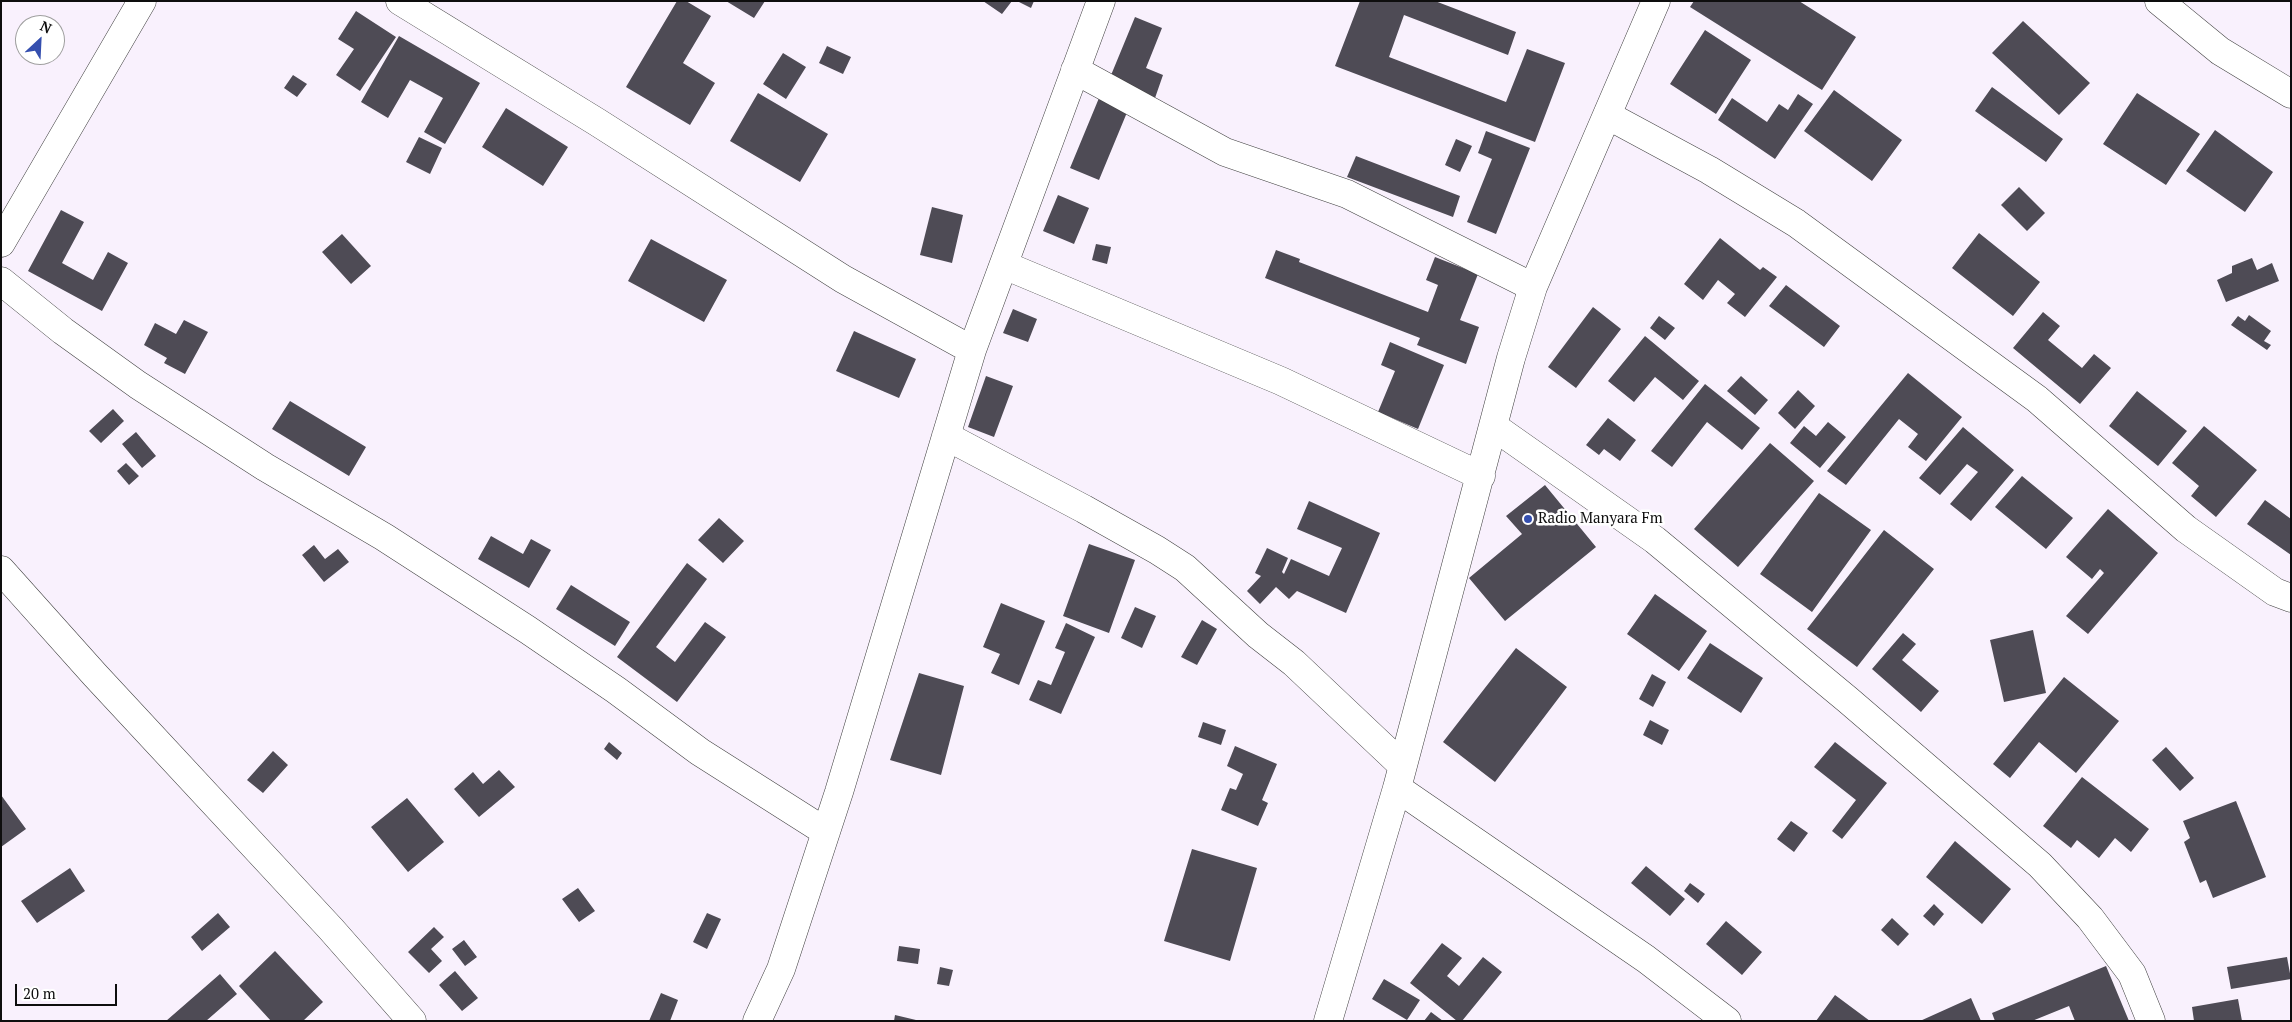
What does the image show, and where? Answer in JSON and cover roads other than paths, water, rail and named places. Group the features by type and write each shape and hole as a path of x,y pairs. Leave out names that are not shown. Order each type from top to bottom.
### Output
{"street":[{"path":"1,243 142,1"},
{"path":"400,1 596,122 843,279 972,350"},
{"path":"757,1021 781,969 826,832 972,350 1101,1"},
{"path":"1328,1021 1400,777 1481,476 1510,358 1532,287 1656,1"},
{"path":"2159,1 2220,51 2291,94"},
{"path":"1076,70 1225,152 1347,194 1532,287"},
{"path":"1607,115 1709,170 1796,223 2037,399 2186,529 2276,592 2291,598"},
{"path":"1004,265 1281,381 1481,476"},
{"path":"1,281 63,331 138,385 265,467 384,538 528,630 616,690 700,752 826,832"},
{"path":"1493,426 1655,540 1848,700 2040,865 2090,918 2132,974 2151,1021"},
{"path":"946,436 1084,509 1185,568 1258,635 1294,663 1400,777 1727,1021"},
{"path":"1,570 95,675 331,929 412,1021"}],"place":[{"name":"Radio Manyara Fm","path":"1528,519"}]}
